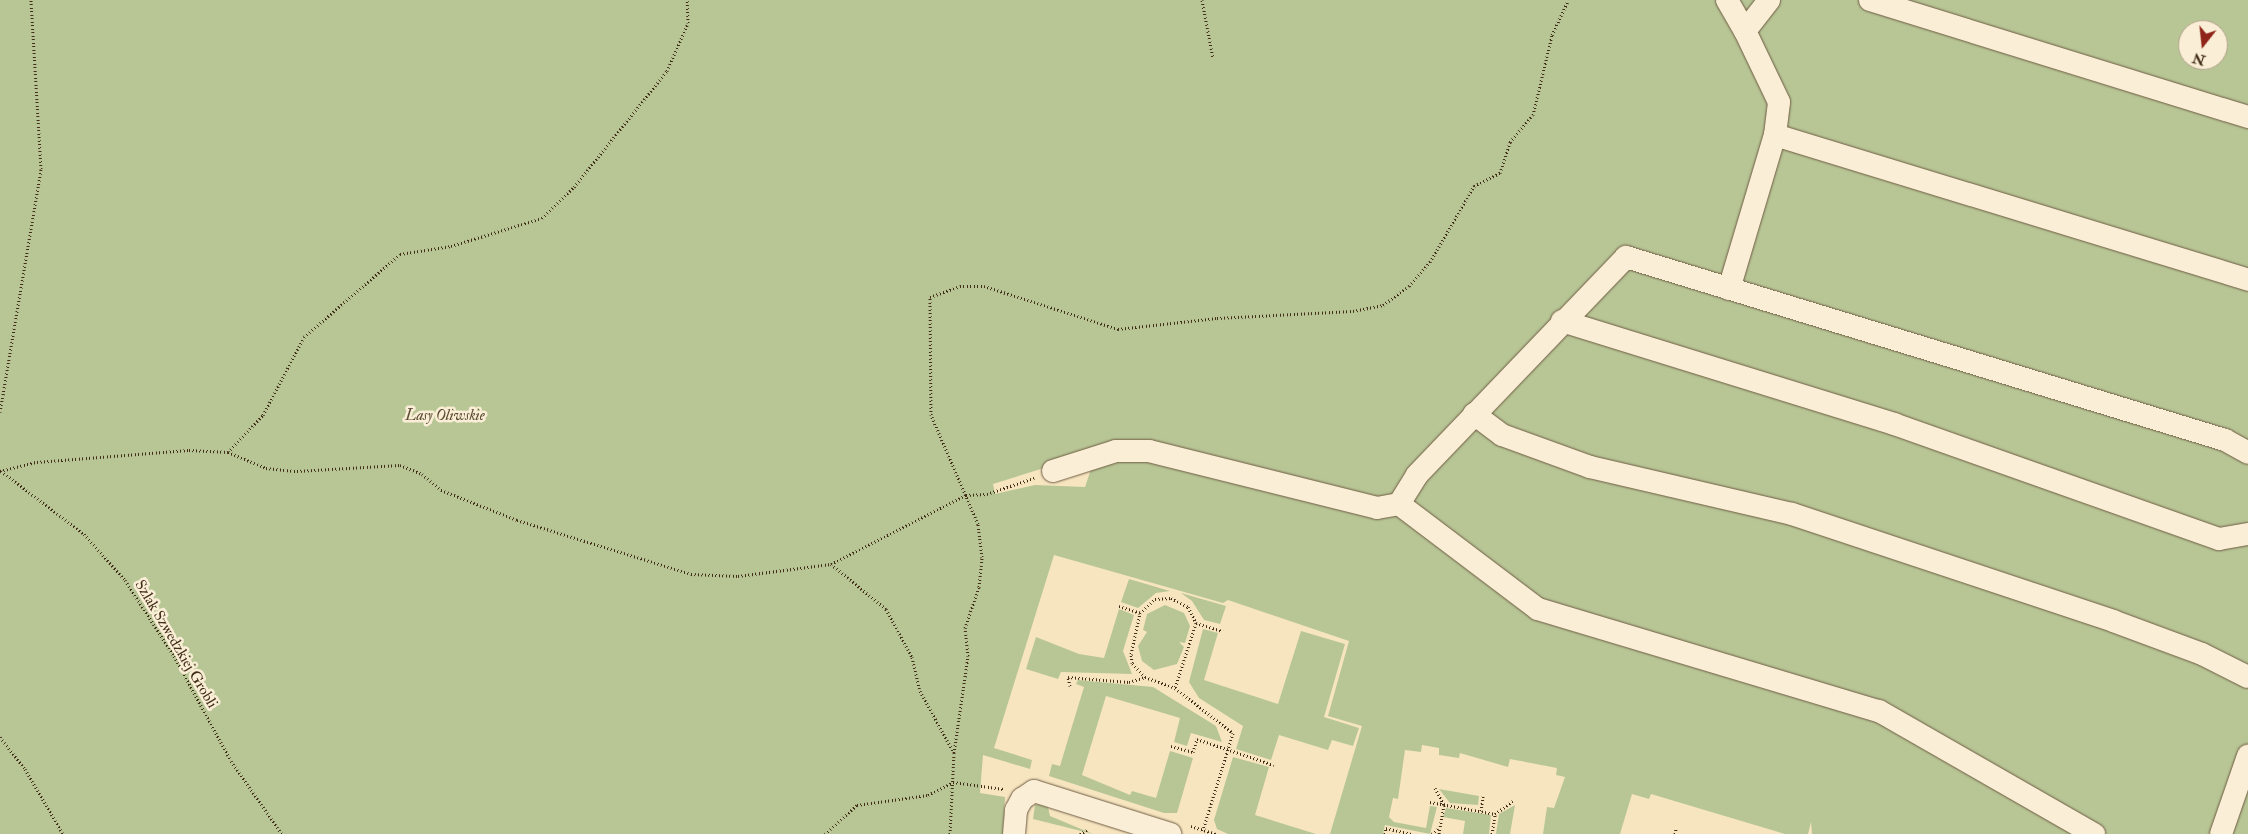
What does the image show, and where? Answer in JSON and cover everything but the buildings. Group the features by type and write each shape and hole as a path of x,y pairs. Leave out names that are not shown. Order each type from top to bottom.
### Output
{"street":[{"path":"1727,0 1745,30 1779,102 1775,135 1729,289"},
{"path":"1745,30 1769,0"},
{"path":"1870,0 2248,117"},
{"path":"1775,135 2248,280"},
{"path":"1399,504 1417,474 1562,321 1626,257 2226,440 2248,453"},
{"path":"1562,321 1894,424 2220,539 2248,534"},
{"path":"1474,414 1502,435 1590,467 1792,514 2112,621 2202,654 2248,677"},
{"path":"1053,471 1116,451 1149,451 1377,508 1399,504 1538,609 1879,711 2094,834"},
{"path":"2221,834 2248,756"},
{"path":"1014,834 1022,799 1038,791 1170,834"}],"path":[{"path":"0,412 41,169 30,0"},
{"path":"228,452 263,416 304,337 400,254 451,246 542,218 574,187 667,71 688,23 687,0"},
{"path":"1202,0 1213,58"},
{"path":"950,834 954,753 968,656 965,628 979,587 982,556 978,524 930,415 930,297 960,286 984,286 1118,329 1217,318 1353,311 1383,305 1409,286 1430,262 1474,186 1500,173 1510,142 1532,115 1552,35 1568,0"},
{"path":"0,471 37,462 189,450 228,452 266,468 297,471 400,465 422,474 441,490 508,517 691,574 738,576 830,564 966,495 987,494 1053,471"},
{"name":"Szlak Szwedzkiej Grobli","path":"0,471 84,534 125,580 174,656 231,761 282,834"},
{"path":"830,564 886,609 912,657 920,691 954,753"},
{"path":"1175,688 1196,623 1188,607 1171,598 1155,599 1140,613 1132,663 1144,677 1175,688 1233,733 1203,830"},
{"path":"1119,606 1140,613"},
{"path":"1196,623 1223,631"},
{"path":"1070,686 1068,677 1129,682 1144,677"},
{"path":"0,737 25,769 62,834"},
{"path":"1171,746 1193,752 1197,739 1274,765"},
{"path":"825,834 857,805 928,795 953,782 1005,789 1022,799"},
{"path":"1436,788 1444,805 1439,834"},
{"path":"1480,811 1482,796"},
{"path":"1492,834 1495,814 1513,801"},
{"path":"1430,802 1495,814"},
{"path":"1385,834 1386,828 1411,834"},
{"path":"1432,834 1440,828"}],"green space":[{"name":"Lasy Oliwskie","path":"0,0 2248,0 2248,834 1812,834 1811,822 1808,834 1785,834 1651,794 1649,799 1632,794 1620,834 1543,834 1547,807 1554,808 1565,777 1556,775 1557,768 1510,759 1508,767 1460,753 1459,758 1439,755 1439,748 1422,745 1421,752 1405,750 1398,799 1393,798 1389,817 1394,822 1426,828 1430,806 1437,807 1430,834 1385,825 1383,834 1330,834 1362,726 1328,716 1349,641 1228,600 1223,603 1054,555 994,748 1032,760 1030,769 983,755 980,793 1005,797 1003,834 0,834","holes":["1082,456 1091,469 1085,487 1035,485 995,494 993,484"]},
{"path":"1129,579 1170,591 1156,593 1138,608 1121,602"},
{"path":"1181,593 1226,606 1220,624 1204,620 1192,601"},
{"path":"1165,605 1184,613 1190,626 1185,643 1179,642 1184,647 1177,664 1154,670 1142,661 1138,646 1147,632 1143,630 1147,614"},
{"path":"1119,609 1134,615 1123,651 1132,674 1061,672 1058,679 1026,669 1036,637 1079,654 1104,658"},
{"path":"1203,629 1218,633 1204,680 1278,704 1301,631 1345,644 1324,717 1359,728 1353,746 1332,740 1328,750 1279,735 1271,760 1236,749 1243,726 1199,698 1189,682"},
{"path":"1078,680 1153,687 1216,726 1222,742 1191,733 1187,746 1174,742 1180,718 1106,696 1082,775 1130,795 1132,791 1156,798 1170,751 1193,758 1177,813 1164,813 1049,776 1052,764 1060,766 1084,687 1076,684"},
{"path":"1233,757 1269,767 1255,815 1316,834 1228,834 1217,829 1214,820"},
{"path":"1439,789 1479,796 1478,805 1450,803"},
{"path":"1047,803 1050,816 1093,834 1033,819 1035,805"},
{"path":"1515,805 1510,834 1496,834 1499,814"},
{"path":"1446,808 1491,815 1489,834 1463,834 1465,821 1443,817"}]}
